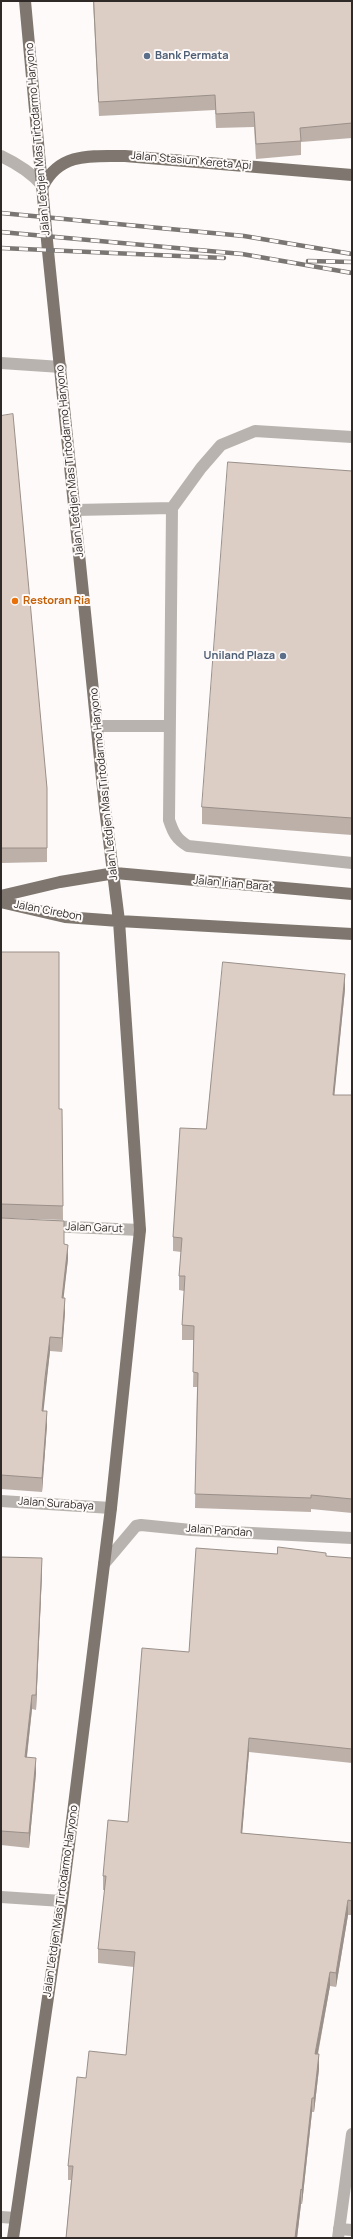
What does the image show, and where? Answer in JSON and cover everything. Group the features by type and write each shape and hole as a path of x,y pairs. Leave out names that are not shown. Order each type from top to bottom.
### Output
{"main road":[{"name":"Jalan Letdjen Mas Tirtodarmo Haryono","path":"13,2238 62,1901 111,1508 140,1230 119,921 105,808 98,726 48,251 25,1"},
{"name":"Jalan Stasiun Kereta Api","path":"43,186 55,168 80,158 96,156 125,156 352,176"},
{"name":"Jalan Irian Barat","path":"114,873 352,894"},
{"name":"Jalan Cirebon","path":"1,896 60,882 114,873"},
{"name":"Jalan Cirebon","path":"1,902 65,916 119,921"},
{"path":"119,921 352,934"}],"street":[{"path":"1,156 19,164 34,176 43,186"},
{"path":"1,363 61,368"},
{"path":"352,438 255,430 221,445 201,468 172,508 169,726 169,820 173,834 179,841 188,846 352,863"},
{"path":"75,510 172,508"},
{"path":"98,726 169,726"},
{"name":"Jalan Garut","path":"32,1226 140,1230"},
{"name":"Jalan Surabaya","path":"1,1501 111,1508"},
{"name":"Jalan Pandan","path":"104,1564 136,1526 140,1524 191,1530 352,1538"},
{"path":"1,1897 62,1901"},
{"path":"352,2134 339,2234 352,2230"},
{"path":"1,2217 15,2218"}],"building":[{"path":"94,1 352,1 352,123 300,128 301,141 256,144 254,112 216,114 215,95 99,102"},
{"name":"Restoran Ria","path":"13,414 47,788 47,848 1,848 1,416"},
{"name":"Uniland Plaza","path":"228,462 352,471 352,818 202,807"},
{"path":"1,952 59,952 59,1109 62,1109 63,1206 1,1204"},
{"path":"223,962 345,974 333,1095 352,1095 352,1499 311,1495 311,1498 195,1494 198,1373 193,1372 194,1326 182,1325 185,1276 179,1276 182,1238 173,1237 180,1128 206,1129"},
{"path":"1,1218 64,1221 64,1244 68,1245 62,1298 65,1298 62,1338 50,1337 45,1378 42,1411 47,1411 42,1478 1,1475"},
{"path":"278,1547 326,1553 326,1556 352,1558 352,1749 249,1738 241,1833 352,1843 352,1901 348,1900 336,1973 330,1972 315,2054 319,2054 314,2098 312,2098 295,2238 66,2238 73,2166 68,2166 77,2077 86,2078 89,2051 126,2055 135,1952 98,1949 106,1876 103,1876 108,1820 128,1822 142,1648 189,1652 196,1548 277,1554"},
{"path":"1,1557 42,1558 36,1695 32,1695 25,1757 36,1758 29,1833 1,1831"}],"railway":[{"path":"1,213 244,236 352,254"},
{"path":"1,232 242,254 352,273"},
{"path":"1,248 224,258"},
{"path":"308,261 352,262"}],"place":[{"name":"Bank Permata","path":"147,56"},
{"name":"Restoran Ria","path":"15,601"},
{"name":"Uniland Plaza","path":"283,656"}]}
